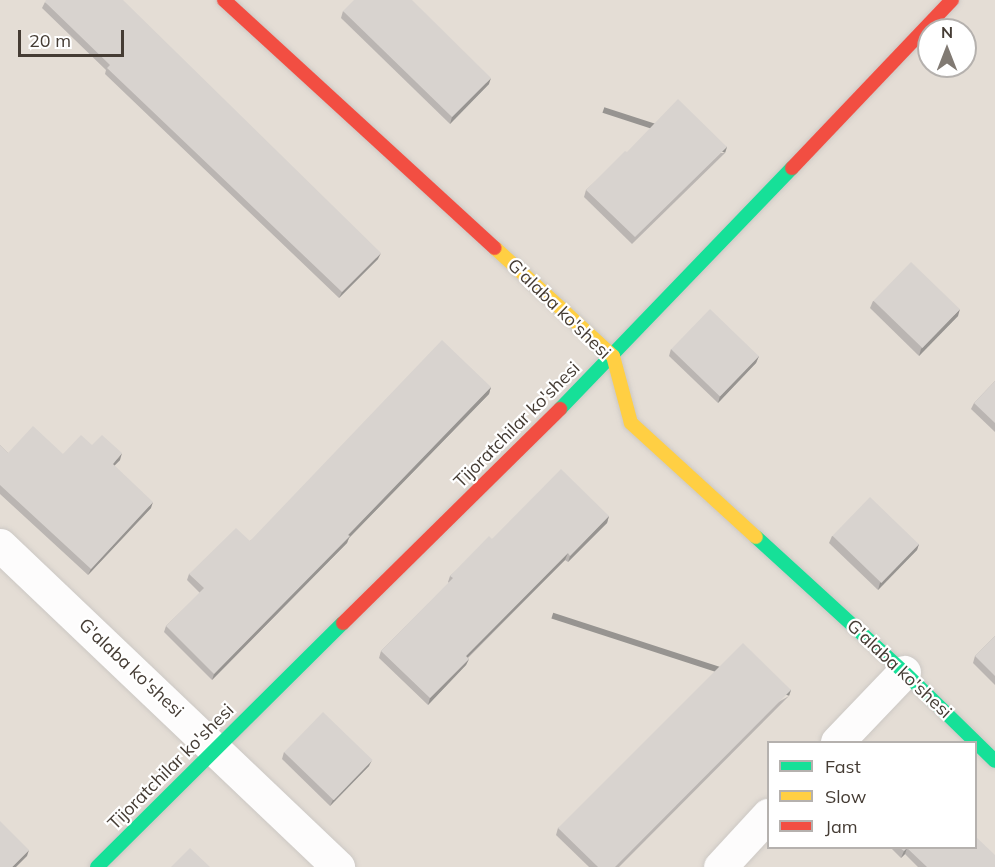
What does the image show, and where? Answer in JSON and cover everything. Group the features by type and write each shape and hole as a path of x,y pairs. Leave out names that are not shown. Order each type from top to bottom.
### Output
{"street":[{"name":"G'alaba ko'shesi","path":"224,0 613,356 631,423 904,672 975,741"},
{"name":"Tijoratchilar ko'shesi","path":"97,867 613,356 952,0"},
{"name":"G'alaba ko'shesi","path":"0,545 216,748 338,867"},
{"path":"838,741 904,672"},
{"name":"G'alaba ko'shesi","path":"977,743 995,760"},
{"path":"720,867 767,816"}],"shaded area":[{"path":"0,0 995,0 995,867 0,867"}],"building":[{"path":"46,0 123,0 381,253 342,292 107,68 110,65 45,2"},
{"path":"354,0 412,0 491,78 452,117 343,11"},
{"path":"678,99 727,147 635,237 586,190 625,151 627,152"},
{"path":"911,262 960,309 922,348 873,301"},
{"path":"710,309 759,356 720,397 671,349"},
{"path":"442,340 491,387 348,535 350,536 214,674 166,626 204,588 189,574 236,528 250,541"},
{"path":"995,381 995,423 974,403"},
{"path":"33,426 63,454 81,435 92,445 102,435 122,453 113,464 153,502 91,569 0,485 0,445 8,453"},
{"path":"561,469 609,516 570,556 568,553 466,656 469,659 430,698 381,651 453,578 450,576 489,536 492,539"},
{"path":"870,497 919,544 881,583 832,536"},
{"path":"995,636 995,676 975,656"},
{"path":"743,643 791,690 615,867 598,867 558,828"},
{"path":"323,712 373,760 334,800 284,752"},
{"path":"0,821 29,850 12,867 0,867"},
{"path":"977,838 995,855 995,867 927,867 908,849 977,849"},
{"path":"190,848 210,867 171,867"}],"traffic: fast":[{"path":"560,409 792,168"},
{"path":"756,537 904,672 975,741"},
{"path":"97,867 343,623"},
{"path":"977,743 995,761"}],"traffic: slow":[{"path":"495,248 613,356 631,423 756,537"}],"traffic: jam":[{"path":"224,0 495,248"},
{"path":"792,168 952,0"},
{"path":"343,623 560,409"}]}
